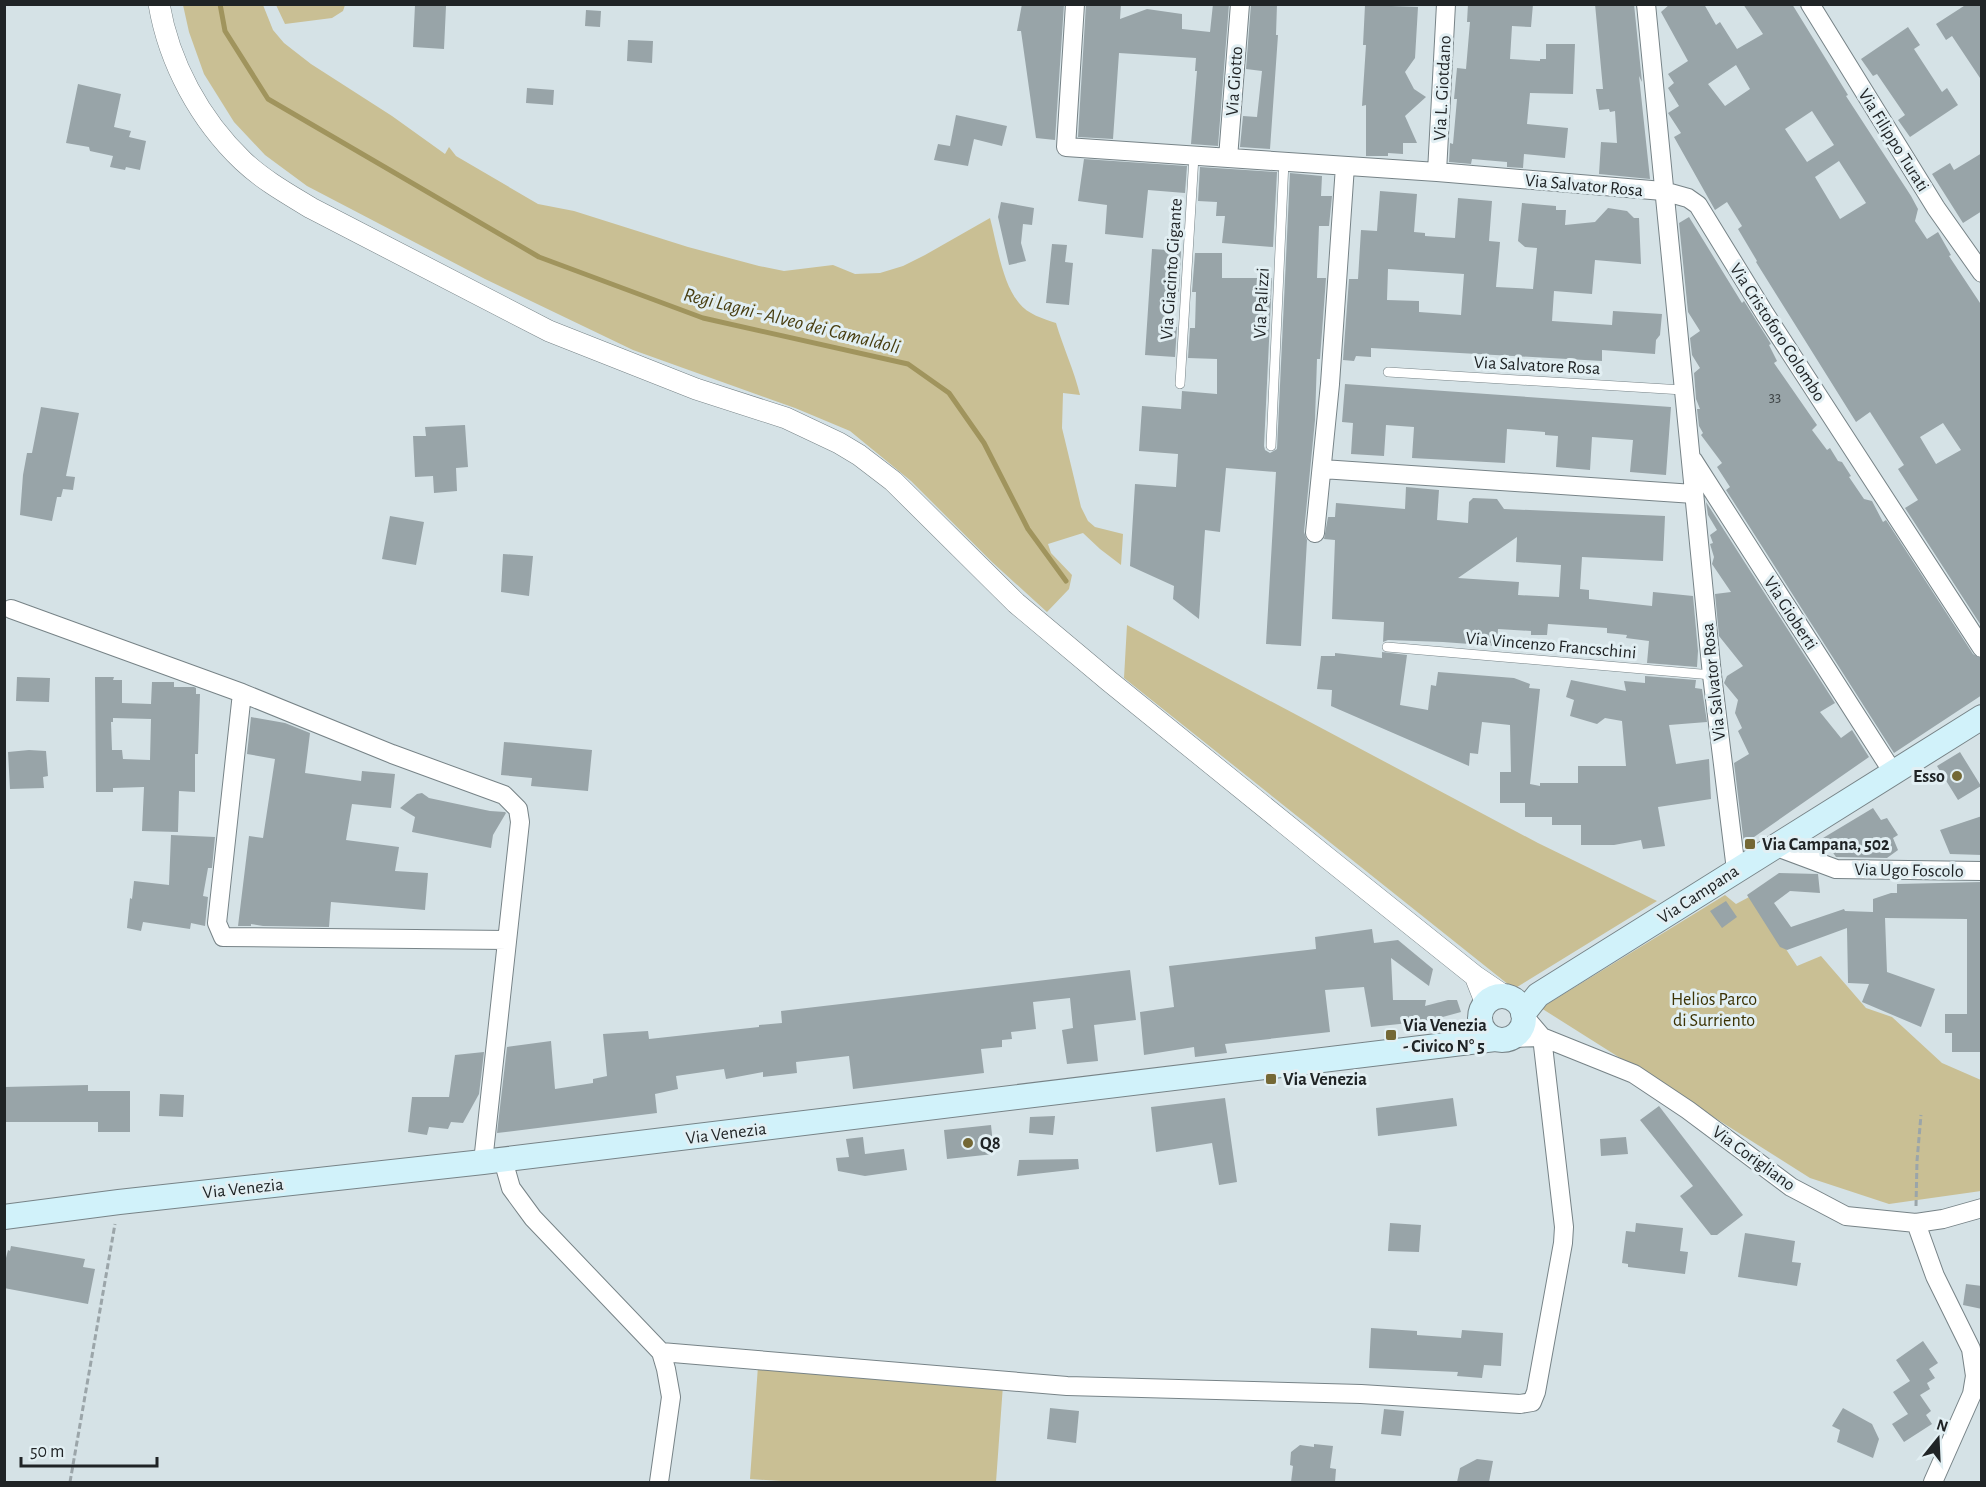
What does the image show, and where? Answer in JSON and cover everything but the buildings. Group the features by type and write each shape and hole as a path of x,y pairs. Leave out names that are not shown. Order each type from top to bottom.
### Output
{"main road":[{"name":"Via Campana","path":"1510,1005 1731,874 1892,771 1982,717"},
{"path":"1510,1005 1521,1029 1504,1038 1484,1030 1480,1017 1510,1005"},
{"path":"1448,1046 1510,1005"},
{"name":"Via Venezia","path":"4,1217 119,1202 493,1161 1504,1038"}],"street":[{"path":"159,4 176,66 196,103 243,161 280,189 311,208 549,331 696,388 786,418 859,455 893,481 1016,603 1136,703 1475,976 1510,1005 1542,1037 1564,1227 1536,1392 1532,1402 1520,1404 1361,1394 1067,1386 661,1352"},
{"name":"Via Salvator Rosa","path":"1075,4 1066,147 1437,172 1663,191 1731,874"},
{"name":"Via Giotto","path":"1228,158 1240,4"},
{"name":"Via L. Giotdano","path":"1437,172 1446,4"},
{"path":"1646,4 1663,191"},
{"name":"Via Filippo Turati","path":"1810,4 1936,208 1982,273"},
{"path":"1315,534 1330,384 1345,166"},
{"name":"Via Cristoforo Colombo","path":"1663,191 1688,198 1698,205 1765,314 1982,648"},
{"name":"Via Gioberti","path":"1690,456 1892,771"},
{"path":"1322,469 1694,494"},
{"path":"10,609 242,693 392,754 504,795 518,810 520,822 507,940 493,1161 533,1218 661,1352 670,1397 658,1482"},
{"path":"242,693 217,923 223,937 507,940"},
{"name":"Via Ugo Foscolo","path":"1774,846 1836,869 1982,871"},
{"path":"1504,1038 1542,1037"},
{"name":"Via Corigliano","path":"1542,1037 1634,1074 1688,1110 1791,1187 1846,1216 1916,1223 1943,1220 1982,1208"},
{"path":"1916,1223 1935,1276 1971,1349 1975,1376 1972,1394 1933,1482"}],"lane":[{"name":"Via Giacinto Gigante","path":"1180,384 1194,156"},
{"name":"Via Palizzi","path":"1271,446 1284,161"},
{"name":"Via Salvatore Rosa","path":"1388,372 1683,390"},
{"name":"Via Vincenzo Francschini","path":"1387,647 1712,675"}],"path":[{"path":"1916,1223 1917,1161 1922,1115"},
{"path":"70,1482 119,1202"}],"green space":[{"path":"276,4 345,5 343,11 332,18 285,24"},
{"path":"183,5 263,5 273,30 284,43 311,64 392,116 445,154 449,147 456,156 538,204 574,211 688,247 759,266 784,271 833,265 855,274 880,273 903,266 925,255 990,218 1004,274 1013,295 1026,310 1056,323 1080,395 1063,393 1062,428 1081,507 1088,521 1095,527 1123,534 1121,565 1083,533 1048,544 1051,553 1072,575 1069,589 1047,612 992,562 911,481 850,431 795,408 633,350 485,279 307,186 265,155 234,122 204,74 189,32"},
{"path":"1127,625 1538,843 1657,901 1514,989 1124,678"},
{"name":"Helios Parco di Surriento","path":"1725,895 1736,904 1751,896 1797,966 1821,956 1866,1008 1892,1017 1942,1063 1981,1080 1981,1191 1889,1204 1810,1178 1541,1008"},
{"path":"758,1366 1003,1385 996,1482 797,1482 750,1479"}],"waterway":[{"name":"Regi Lagni - Alveo dei Camaldoli","path":"220,4 225,31 268,99 539,257 703,318 908,364 949,393 984,443 1028,529 1066,581"}],"place":[{"name":"Esso","path":"1957,776"},
{"name":"Via Campana, 502","path":"1750,844"},
{"name":"Via Venezia - Civico N° 5","path":"1391,1035"},
{"name":"Via Venezia","path":"1271,1079"},
{"name":"Q8","path":"968,1143"}]}
